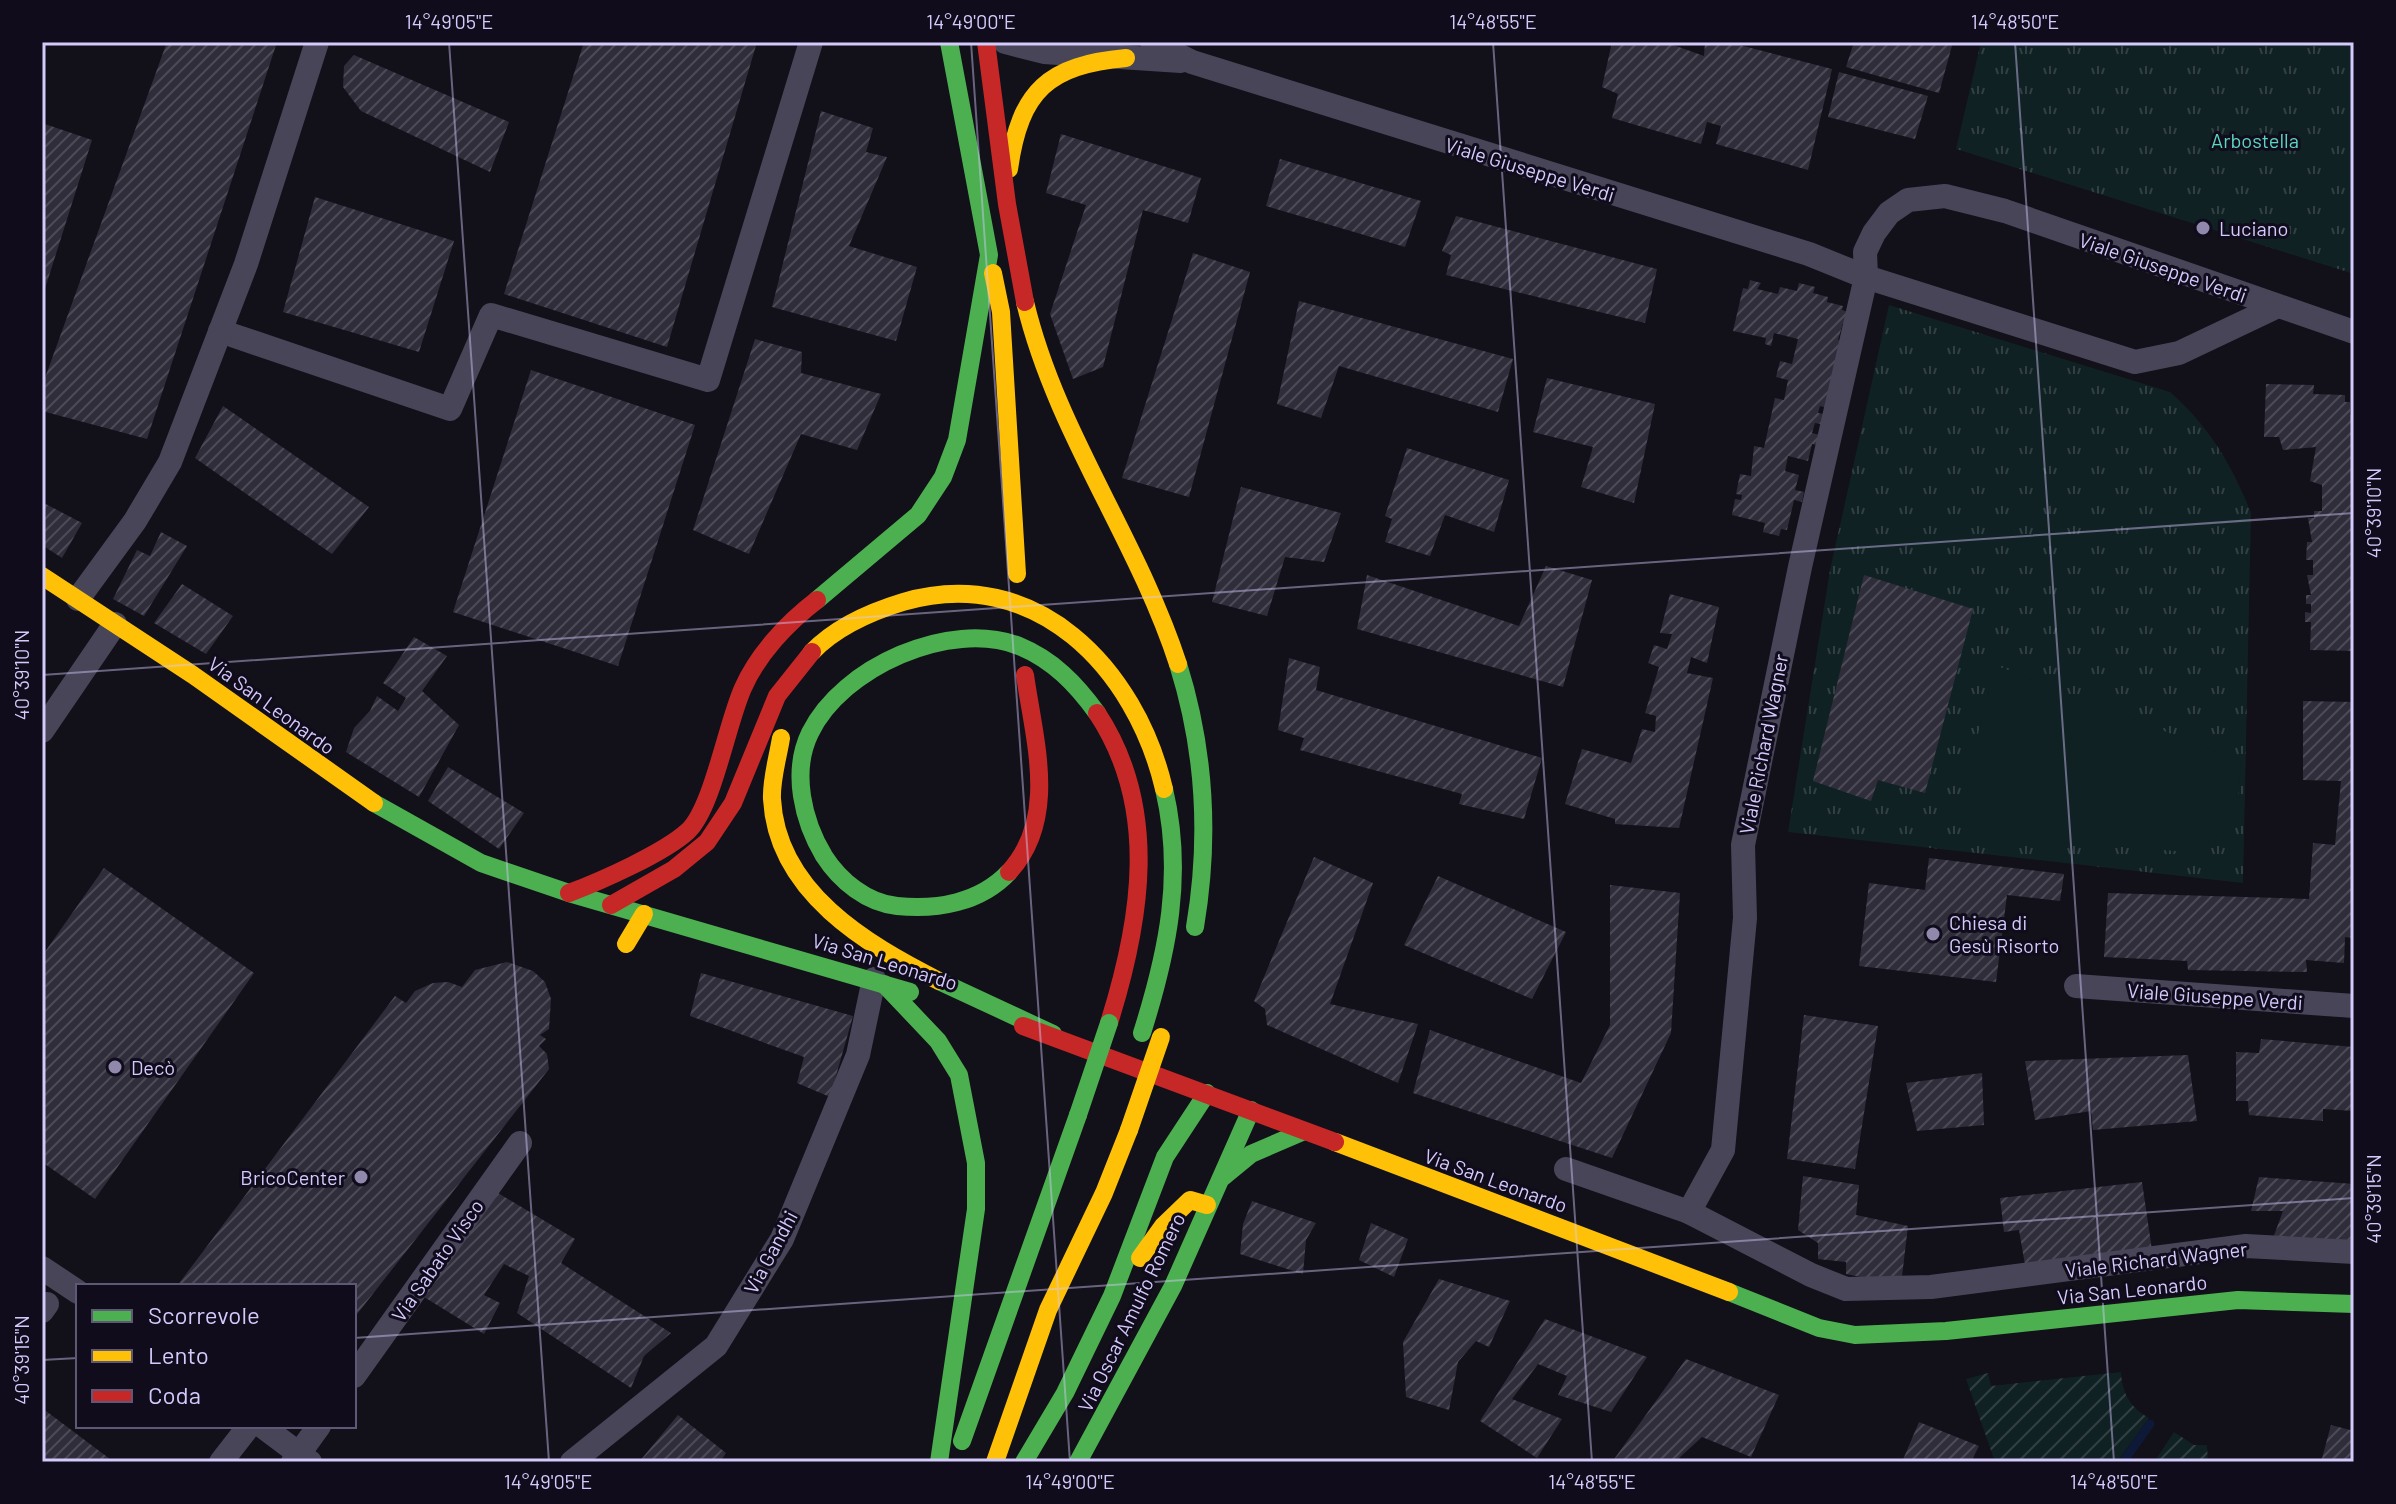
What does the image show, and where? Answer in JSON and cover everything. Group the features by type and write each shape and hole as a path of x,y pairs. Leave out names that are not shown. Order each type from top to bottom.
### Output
{"main road":[{"path":"949,42 1001,312 1017,574"},
{"path":"986,42 1023,294 1042,362 1070,433 1151,589 1184,677 1198,752 1204,856 1201,898 1191,942"},
{"path":"1007,192 1016,134 1036,95 1050,80 1085,62 1126,58"},
{"path":"569,893 619,872 689,830 704,803 743,687 767,649 796,616 885,546 918,515 943,477 957,440 989,255"},
{"name":"Via San Leonardo","path":"42,576 193,675 342,783 411,827 481,863 569,893 1053,1034 1302,1132 1650,1260 1819,1328 1855,1335 1937,1332 2179,1305 2282,1300 2354,1304"},
{"path":"611,905 706,844 739,793 772,703 791,675 819,646 846,625 879,609 945,593 979,594 1029,608 1060,625 1095,653 1130,698 1155,755 1167,809 1173,909 1157,987 995,1462"},
{"path":"948,621 972,623 1028,648 1054,662 1081,687 1109,730 1127,777 1142,860 1134,949 954,1462"},
{"path":"1025,675 1040,793 1034,834 1015,865 991,888 964,902 932,908 905,909 873,901 842,879 817,846 806,813 802,773 808,736 836,699 896,655 928,644 989,640 1028,648"},
{"path":"790,717 773,762 771,791 777,826 789,861 808,894 864,943 1053,1034"},
{"path":"471,886 481,863"},
{"path":"626,944 644,914"},
{"path":"879,982 938,1041 959,1075 976,1163 976,1209 939,1462"},
{"path":"1048,1310 1104,1193 1164,1030"},
{"path":"1024,1462 1065,1393 1112,1296 1165,1157 1207,1093"},
{"name":"Via Oscar Amulfo Romero","path":"1078,1462 1173,1286 1251,1110"},
{"name":"Via Oscar Amulfo Romero","path":"1219,1179 1251,1154 1302,1132"},
{"path":"1112,1296 1163,1226 1190,1200 1207,1205"}],"street":[{"path":"78,599 135,521 170,462 246,264 317,42"},
{"path":"220,331 450,409 491,315 708,380 811,42"},
{"name":"Viale Giuseppe Verdi","path":"1005,42 1044,52 1192,62"},
{"name":"Viale Giuseppe Verdi","path":"1152,42 1192,62 1809,254 1866,277 2135,362 2179,353 2276,307"},
{"name":"Viale Giuseppe Verdi","path":"1866,277 1865,252 1889,213 1908,200 1945,196 2005,211 2354,332"},
{"name":"Viale Richard Wagner","path":"1689,1212 1723,1150 1745,918 1743,845 1787,624 1866,277"},
{"path":"42,731 115,624"},
{"name":"Via Gandhi","path":"572,1462 716,1346 782,1239 858,1055 879,982"},
{"name":"Viale Giuseppe Verdi","path":"2076,986 2354,1006"},
{"name":"Via Sabato Visco","path":"356,1373 520,1143"},
{"name":"Viale Richard Wagner","path":"1566,1169 1689,1212 1811,1275 1846,1289 1931,1287 2246,1246 2354,1252"},
{"path":"42,1268 76,1291"},
{"path":"221,1462 247,1428"},
{"path":"264,1428 301,1459 318,1428"}],"green space":[{"name":"Arbostella","path":"1981,42 2354,42 2354,274 1956,149"},
{"path":"1889,305 2170,392 2196,418 2218,447 2251,513 2243,883 1788,832 1830,570"},
{"path":"1995,665 2241,761 2238,798 2230,823 2212,840 2176,851 1960,835 1975,746"},
{"path":"2121,1372 2128,1399 2149,1418 2117,1462 1995,1462 1966,1379 1988,1373 1991,1386"},
{"path":"2174,1432 2194,1445 2207,1445 2208,1462 2154,1462"}],"building":[{"path":"167,42 277,42 147,439 42,411 42,386"},
{"path":"584,42 757,42 667,347 504,294"},
{"path":"1612,42 1665,42 1704,56 1705,42 1728,42 1832,69 1808,170 1716,144 1721,126 1707,122 1701,144 1612,118 1618,94 1602,87"},
{"path":"1854,42 1953,42 1939,93 1846,67"},
{"path":"354,55 509,122 490,172 361,111 343,87 344,66"},
{"path":"1839,72 1928,96 1915,139 1828,117"},
{"path":"821,111 873,128 866,152 887,157 849,246 917,267 896,341 772,307"},
{"path":"42,123 92,140 43,295 42,294"},
{"path":"1061,134 1201,178 1188,223 1143,210 1103,367 1073,379 1050,314 1086,205 1046,193"},
{"path":"1280,159 1421,201 1405,247 1266,206"},
{"path":"315,197 454,241 419,352 283,312"},
{"path":"1456,216 1657,269 1645,323 1446,275 1451,255 1442,251"},
{"path":"1193,253 1250,272 1189,497 1122,478"},
{"path":"1750,280 1761,283 1757,289 1778,294 1780,287 1797,291 1799,283 1815,287 1813,293 1828,297 1827,302 1843,306 1842,310 1851,313 1848,324 1843,323 1838,340 1849,342 1836,410 1820,406 1818,413 1829,415 1826,425 1815,423 1812,433 1824,436 1822,446 1812,444 1808,461 1788,456 1785,471 1799,475 1795,490 1804,492 1802,502 1794,500 1787,530 1781,529 1779,536 1763,532 1765,523 1732,515 1735,499 1741,500 1742,495 1736,494 1740,474 1751,476 1754,446 1764,448 1775,398 1784,400 1788,380 1776,377 1780,361 1792,364 1798,339 1774,333 1771,346 1765,344 1766,338 1733,331 1743,288 1748,289"},
{"path":"1299,301 1513,359 1498,412 1339,366 1321,418 1277,404"},
{"path":"755,339 802,352 801,373 881,394 857,450 801,434 749,554 693,530"},
{"path":"531,370 695,425 618,666 453,612"},
{"path":"1547,378 1655,404 1634,503 1581,487 1593,447 1533,432"},
{"path":"2266,384 2314,385 2313,394 2345,395 2345,402 2350,402 2350,415 2354,415 2354,651 2310,650 2311,622 2305,622 2305,612 2311,613 2311,604 2306,604 2306,595 2311,595 2307,575 2313,575 2313,560 2306,560 2307,542 2312,542 2308,518 2314,518 2314,511 2322,511 2322,485 2310,481 2316,447 2283,450 2279,437 2264,437"},
{"path":"223,406 369,507 332,554 195,458"},
{"path":"1407,448 1509,480 1494,532 1445,515 1430,556 1385,542 1392,519 1385,516"},
{"path":"1241,487 1341,513 1324,562 1285,557 1267,616 1212,602"},
{"path":"42,502 82,523 62,558 42,545"},
{"path":"161,532 187,546 144,616 113,599 137,550 150,556"},
{"path":"1546,566 1592,580 1563,687 1357,629 1367,575 1519,626"},
{"path":"1864,575 1973,609 1925,793 1878,780 1871,801 1813,781"},
{"path":"182,584 233,616 206,654 154,623"},
{"path":"1670,594 1719,607 1707,663 1691,657 1687,673 1713,678 1679,828 1615,824 1615,819 1565,804 1582,749 1631,763 1642,729 1655,732 1656,716 1645,713 1659,667 1648,663 1654,645 1667,649 1672,634 1660,633"},
{"path":"414,637 447,656 422,691 459,725 419,797 346,752 354,728 370,711 377,696 398,711 406,698 383,683"},
{"path":"1289,658 1320,667 1316,690 1542,758 1524,819 1459,804 1462,794 1300,750 1304,738 1278,730"},
{"path":"2303,701 2354,702 2354,938 2345,937 2344,963 2306,960 2307,972 2188,970 2187,961 2104,957 2108,893 2309,899 2313,843 2335,845 2341,781 2303,780"},
{"path":"448,767 524,813 499,849 428,801"},
{"path":"1314,857 1373,883 1330,1004 1418,1024 1398,1083 1267,1025 1265,1009 1254,1001"},
{"name":"Chiesa di Gesù Risorto","path":"1929,858 2064,874 2060,901 2007,895 1996,982 1859,966 1869,883 1925,890"},
{"name":"Decò","path":"104,868 254,973 95,1199 42,1162 42,956"},
{"path":"1438,876 1566,932 1532,999 1404,945"},
{"path":"1610,885 1680,893 1671,1033 1612,1158 1413,1093 1430,1030 1581,1083 1610,1025"},
{"name":"BricoCenter","path":"507,962 533,971 545,982 551,999 549,1029 540,1035 546,1039 539,1046 547,1054 549,1069 356,1315 356,1284 179,1284 395,996 406,1003 415,991 433,983 448,982 462,987 475,970"},
{"path":"701,973 853,1016 830,1097 797,1083 804,1057 690,1016"},
{"path":"1804,1015 1878,1026 1855,1169 1787,1159"},
{"path":"2261,1039 2354,1047 2354,1111 2323,1109 2323,1121 2249,1115 2248,1101 2236,1101 2236,1052 2259,1053"},
{"path":"2188,1055 2197,1121 2093,1130 2091,1111 2035,1120 2025,1061"},
{"path":"1982,1073 1984,1125 1917,1131 1906,1083"},
{"path":"1803,1176 1859,1185 1856,1215 1908,1226 1901,1285 1846,1274 1846,1262 1818,1259 1818,1243 1798,1230"},
{"path":"2259,1177 2354,1184 2354,1245 2273,1238 2283,1211 2251,1211"},
{"path":"2142,1182 2152,1250 2025,1265 2019,1230 2004,1232 2000,1198"},
{"path":"493,1190 575,1239 561,1263 671,1333 644,1356 631,1388 517,1313 529,1276 504,1264 484,1295 500,1303 484,1334 424,1297"},
{"path":"1252,1201 1316,1223 1306,1240 1303,1274 1240,1254 1243,1224"},
{"path":"1371,1223 1408,1239 1394,1277 1359,1260"},
{"path":"1439,1279 1510,1301 1489,1347 1476,1341 1458,1362 1449,1410 1406,1397 1403,1342"},
{"path":"1545,1319 1647,1357 1611,1412 1558,1395 1567,1376 1538,1364 1512,1399 1562,1419 1537,1458 1480,1421"},
{"path":"1686,1359 1779,1395 1751,1457 1702,1437 1679,1458 1686,1462 1612,1462"},
{"path":"42,1408 114,1462 42,1462"},
{"path":"678,1415 726,1453 720,1462 639,1462"},
{"path":"1919,1422 1979,1446 1971,1462 1902,1462"},
{"path":"2331,1425 2354,1431 2354,1462 2321,1462"}],"waterway":[{"path":"2123,1462 2150,1424"}],"traffic: fast":[{"path":"817,600 918,515 943,477 957,440 989,255 949,42"},
{"path":"1009,872 998,883 971,897 927,907 886,904 855,889 824,856 805,812 801,764 810,733 825,709 872,669 931,644 962,639 992,639 1019,646 1043,658 1081,692 1097,713"},
{"path":"1178,664 1194,729 1202,794 1202,860 1195,927"},
{"path":"1142,1033 1166,942 1173,882 1173,851 1164,789"},
{"path":"374,803 481,863 569,893 910,992"},
{"path":"939,981 1053,1034"},
{"path":"884,984 938,1041 959,1075 976,1163 976,1209 939,1462"},
{"path":"1078,1115 1109,1023"},
{"path":"1024,1462 1065,1393 1112,1296 1165,1157 1207,1093"},
{"path":"1078,1462 1173,1286 1251,1110"},
{"path":"962,1441 1078,1115"},
{"path":"1223,1177 1251,1154 1302,1132"},
{"path":"1729,1292 1819,1328 1855,1335 1946,1331 2238,1300 2354,1304"}],"traffic: slow":[{"path":"1009,169 1021,119 1043,86 1077,67 1126,58"},
{"path":"993,273 1001,312 1017,574"},
{"path":"1025,302 1056,396 1141,573 1178,664"},
{"path":"42,576 193,675 374,803"},
{"path":"812,652 854,621 903,602 951,594 996,598 1037,612 1073,636 1104,667 1130,704 1150,745 1164,789"},
{"path":"781,738 772,799 778,832 790,861 808,888 855,932 939,981"},
{"path":"626,944 644,914"},
{"path":"1129,1130 1161,1037"},
{"path":"995,1462 1048,1310 1104,1193 1129,1130"},
{"path":"1335,1142 1729,1292"},
{"path":"1140,1258 1163,1226 1190,1200 1207,1205"}],"traffic: jam":[{"path":"986,42 1007,204 1025,302"},
{"path":"569,893 648,857 688,831 705,803 749,675 774,640 817,600"},
{"path":"611,905 674,869 707,842 733,803 777,696 812,652"},
{"path":"1009,872 1024,851 1034,828 1038,803 1037,752 1025,675"},
{"path":"1097,713 1117,749 1130,787 1137,826 1139,865 1129,945 1109,1023"},
{"path":"1023,1026 1335,1142"}],"place":[{"name":"Luciano","path":"2203,228"},
{"name":"Chiesa di Gesù Risorto","path":"1933,934"},
{"name":"Decò","path":"115,1067"},
{"name":"BricoCenter","path":"361,1177"}]}
